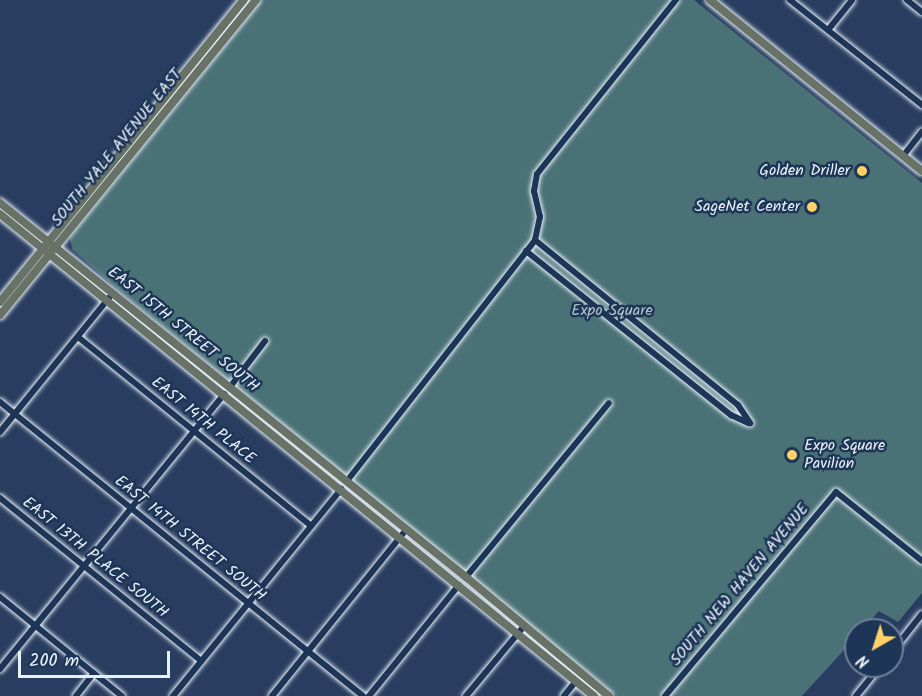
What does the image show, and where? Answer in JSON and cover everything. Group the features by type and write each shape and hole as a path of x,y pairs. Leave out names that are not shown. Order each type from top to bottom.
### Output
{"main road":[{"name":"SOUTH YALE AVENUE EAST","path":"50,247 130,157 202,68 240,13 244,0"},
{"name":"SOUTH YALE AVENUE EAST","path":"1,308 50,247 122,150 194,61 240,13 256,0"},
{"path":"710,0 922,171"},
{"path":"194,61 202,68"},
{"path":"122,150 130,157"},
{"name":"EAST 15TH STREET SOUTH","path":"0,202 110,297 404,533"},
{"name":"EAST 15TH STREET SOUTH","path":"0,214 50,247"},
{"path":"404,533 430,560 463,581"},
{"path":"404,533 579,677 609,696"},
{"path":"579,677 594,696"}],"street":[{"path":"173,696 344,485 535,240 540,218 534,191 537,174 676,0"},
{"path":"790,0 922,105"},
{"path":"828,30 852,0"},
{"path":"907,0 922,12"},
{"path":"903,156 922,132"},
{"path":"526,250 731,415 750,423 738,405 535,240"},
{"path":"0,432 110,297"},
{"name":"EAST 14TH PLACE","path":"78,337 311,526"},
{"path":"0,669 227,391 265,341"},
{"name":"EAST 14TH STREET SOUTH","path":"0,402 363,696"},
{"path":"369,696 609,403"},
{"name":"SOUTH NEW HAVEN AVENUE","path":"665,696 836,492 922,561"},
{"name":"EAST 13TH PLACE SOUTH","path":"0,498 201,661"},
{"path":"272,696 404,533"},
{"path":"0,597 123,696"},
{"path":"904,637 922,614"},
{"path":"466,696 522,629"},
{"path":"76,696 94,673"},
{"path":"564,696 579,677"},
{"path":"856,696 870,678"}],"green space":[{"name":"Expo Square","path":"262,0 694,0 922,183 922,593 901,618 891,618 879,611 873,618 844,618 844,650 802,696 617,696 118,290 72,249 70,237"}],"place":[{"name":"Golden Driller","path":"862,171"},
{"name":"SageNet Center","path":"812,207"},
{"name":"Expo Square Pavilion","path":"792,455"}]}
